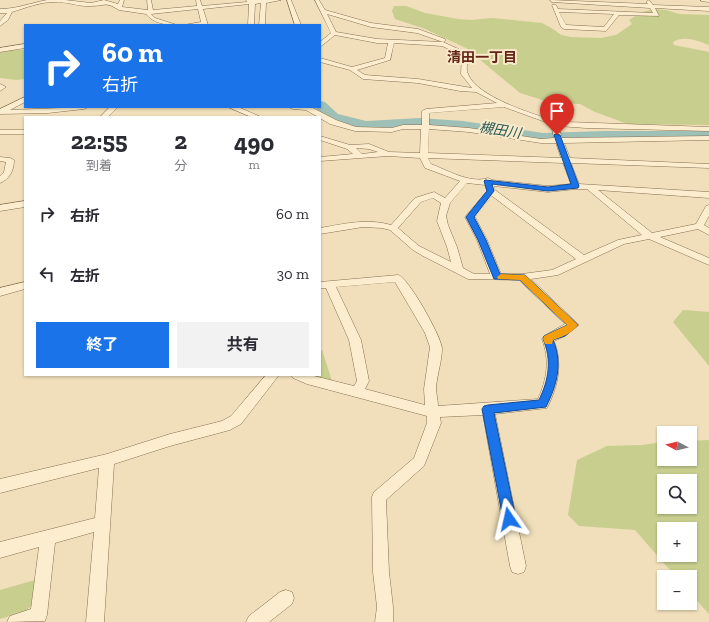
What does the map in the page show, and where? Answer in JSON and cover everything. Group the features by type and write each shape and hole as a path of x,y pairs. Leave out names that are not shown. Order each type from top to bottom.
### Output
{"street":[{"path":"0,10 10,11 28,5 54,0 91,5 104,2 121,3 119,8 151,12 279,0"},
{"path":"148,0 151,12 148,13 153,19 170,24"},
{"path":"198,0 205,24"},
{"path":"289,0 298,24"},
{"path":"316,0 334,34"},
{"path":"556,10 657,15 648,0"},
{"path":"677,0 683,8"},
{"path":"702,0 709,9"},
{"path":"702,0 709,1"},
{"path":"261,1 264,6 262,24"},
{"path":"618,13 606,29 564,27 553,1 622,2 652,6 709,9"},
{"path":"250,2 253,5 251,24"},
{"path":"0,24 6,19 10,11"},
{"path":"322,11 371,25 418,31 445,41 443,44"},
{"path":"561,20 568,20"},
{"path":"604,22 611,22"},
{"path":"321,44 334,34"},
{"path":"334,34 365,40 443,44 452,50 465,54 464,74 477,90 504,105 558,123 593,127 709,129"},
{"path":"327,40 334,41"},
{"path":"349,43 359,43 365,40"},
{"path":"352,69 388,59 391,42"},
{"path":"0,50 24,46"},
{"path":"321,60 352,69 363,77 418,81 460,89 477,90"},
{"path":"0,112 24,100"},
{"path":"504,105 426,111 424,160 428,166 466,180 488,181 548,189 576,186 709,195"},
{"path":"0,112 48,111 75,108"},
{"path":"105,116 113,108"},
{"path":"234,108 254,116"},
{"path":"308,108 333,122 355,129 392,130 425,124 541,141 558,139 709,138"},
{"path":"570,109 558,123 558,139 576,186"},
{"path":"0,132 24,132"},
{"path":"321,138 350,147 359,155"},
{"path":"350,147 359,145 378,147 388,154"},
{"path":"321,160 359,155 388,154 709,166"},
{"path":"0,159 10,160 10,165 7,176 0,180"},
{"path":"459,271 451,245 443,229 441,213 446,202 466,180"},
{"path":"488,181 491,191 582,259"},
{"path":"589,187 650,236 709,262"},
{"path":"491,191 470,217 482,240 497,277"},
{"path":"393,228 418,200 434,195 446,202"},
{"path":"0,208 24,204"},
{"path":"699,226 709,208"},
{"path":"321,231 363,224 382,225 393,228 416,248 472,277 522,277 554,272 621,242 699,226 709,232"},
{"path":"300,376 432,412 542,404 549,390 554,367 553,351 548,339 573,325 522,277"},
{"path":"358,392 363,381 355,340 325,285 398,278 402,282 431,333 436,348 430,389 434,423 419,462 379,497 381,572 385,607 384,622"},
{"path":"0,292 24,285"},
{"path":"0,486 107,460 170,440 225,426 236,420 272,376"},
{"path":"488,409 518,566"},
{"path":"95,622 107,460"},
{"path":"0,550 102,523"},
{"path":"16,622 39,615 48,538"},
{"path":"255,622 286,598"}],"green space":[{"path":"394,6 406,6 425,13 458,19 470,20 492,18 542,23 561,35 571,37 601,38 616,35 632,24 629,20 642,12 655,9 666,10 679,14 709,15 709,45 696,40 686,39 673,42 674,45 709,52 709,125 628,124 595,112 580,104 552,103 520,93 466,48 425,29 395,19 392,11"},
{"path":"0,49 24,50 24,79 17,80 0,78"},
{"path":"683,310 709,312 709,366 673,322"},
{"path":"321,350 332,381 314,376 321,376"},
{"path":"709,440 709,614 697,601 697,570 670,570 663,562 697,562 697,522 657,522 657,555 635,530 579,526 568,515 577,460 607,446 657,443 657,466 697,466 697,441"},
{"path":"35,580 31,606 26,611 0,619 0,590"}],"waterway":[{"name":"槻田川","path":"321,106 333,117 366,125 420,122 463,125 543,137 604,135 709,135"}],"slow traffic":[{"path":"501,277 522,277 573,325 548,339 549,341"}],"district":[{"name":"清田一丁目","path":"482,57"}],"route":[{"path":"509,519 488,409 542,404 549,390 554,367 553,351 548,339 573,325 522,277 497,277 482,240 470,217 491,191 488,181 548,189 576,186 557,135"}]}
